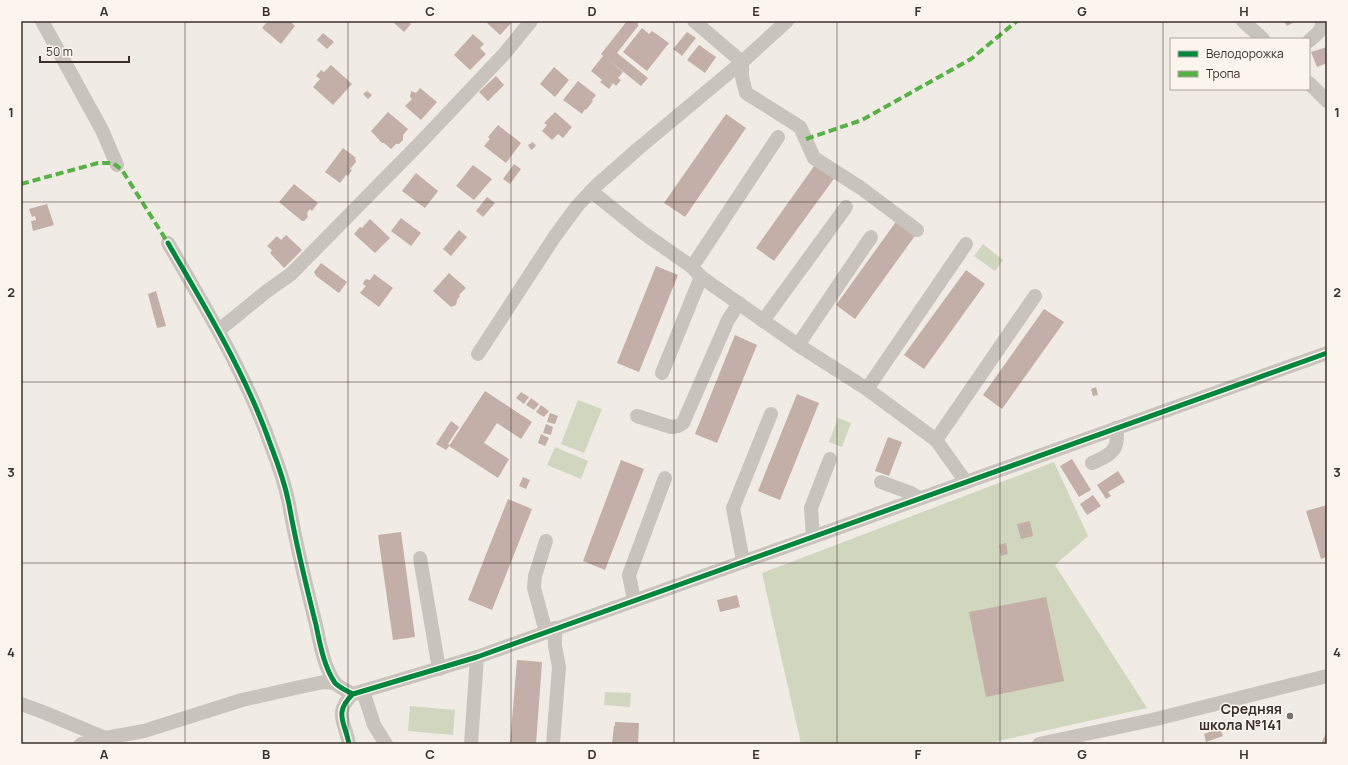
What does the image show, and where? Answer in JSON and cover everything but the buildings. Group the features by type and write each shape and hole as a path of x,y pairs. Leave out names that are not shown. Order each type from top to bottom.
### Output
{"street":[{"path":"42,21 102,130 117,165"},
{"path":"218,330 266,291 291,274 428,135 500,58 531,21"},
{"path":"694,21 742,62 742,77 746,93 800,127 814,158 861,188 917,230"},
{"path":"478,354 555,236 578,205 591,191 654,135 742,62 787,21"},
{"path":"1243,21 1262,38"},
{"path":"1310,40 1318,32 1324,21"},
{"path":"1310,84 1327,101"},
{"path":"662,373 696,272 778,138"},
{"path":"591,191 642,232 739,304 798,345 867,389 936,440 966,482"},
{"path":"763,321 846,206"},
{"path":"798,345 871,237"},
{"path":"168,243 218,330 250,393 264,427 277,462 288,501 297,548 328,668 335,683 342,689 358,693 374,725 386,744"},
{"path":"867,389 966,244"},
{"path":"936,440 1035,296"},
{"path":"637,416 671,427 678,426 683,423 728,320 739,304"},
{"path":"349,744 342,720 342,710 345,702 358,693 477,657 1327,352"},
{"path":"743,561 733,508 771,414"},
{"path":"1092,463 1105,458 1114,451 1118,437 1116,428"},
{"path":"813,537 811,508 830,459"},
{"path":"634,600 629,575 665,478"},
{"path":"881,482 911,493 920,498"},
{"path":"546,541 535,576 534,588 551,630 559,668 553,744"},
{"path":"420,558 439,669"},
{"path":"472,744 477,657"},
{"path":"1039,744 1152,720 1327,678"},
{"path":"81,744 144,731 242,700 324,682 335,683"},
{"path":"21,704 105,738"}],"green space":[{"path":"983,244 1003,260 995,271 974,256"},
{"path":"578,400 602,409 584,453 561,444"},
{"path":"838,418 851,423 842,447 829,442"},
{"path":"555,447 588,461 581,479 547,465"},
{"path":"1054,462 1088,536 1055,565 1147,708 985,744 801,744 762,573"},
{"path":"605,692 631,693 630,707 604,705"},
{"path":"410,706 455,710 453,735 408,731"}],"marked path":[{"path":"806,139 862,120 971,59 1017,21"},
{"path":"21,184 98,163 113,163 122,170 168,243"}],"cycle path":[{"path":"168,243 224,342 250,393 261,419 281,474 289,504 301,565 325,663 335,683 353,694"},
{"path":"349,744 343,724 342,712 343,707 353,694 477,657 1327,353"}],"place":[{"name":"Средняя школа №141","path":"1290,716"}]}
